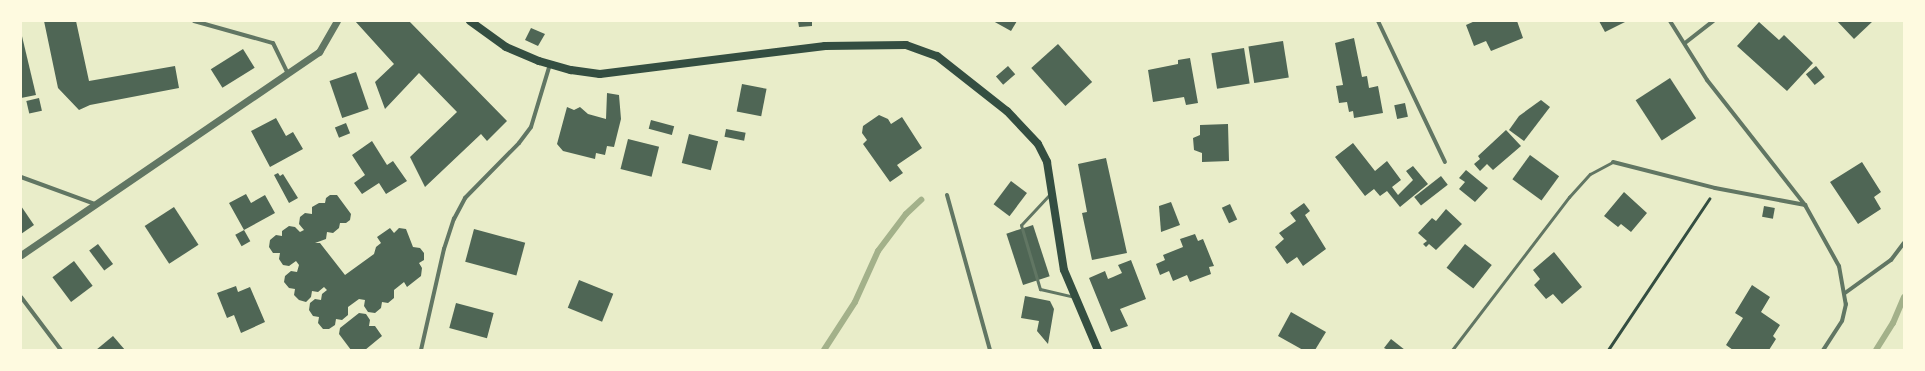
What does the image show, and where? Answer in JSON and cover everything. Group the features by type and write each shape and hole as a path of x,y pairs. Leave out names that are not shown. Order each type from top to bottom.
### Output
{"main road":[{"path":"470,21 506,47 550,64 571,70 600,74 825,46 906,45 937,56 1008,111 1038,144 1047,162 1063,264 1074,298 1098,350"}],"street":[{"path":"194,21 273,43 288,74"},
{"path":"21,255 319,52 337,21"},
{"path":"1378,21 1445,162"},
{"path":"1670,21 1707,80 1806,205 1839,266 1846,304 1842,321 1822,350"},
{"path":"1685,43 1713,21"},
{"path":"421,350 444,249 454,219 465,198 519,143 531,127 550,64"},
{"path":"1613,162 1716,188 1806,205"},
{"path":"21,177 94,204"},
{"path":"947,195 990,350"},
{"path":"1845,293 1891,260 1904,243"},
{"path":"21,297 61,350"}],"lane":[{"path":"1452,350 1569,197 1590,174 1613,162"},
{"path":"1052,193 1021,225 1040,290 1074,298"}],"path":[{"path":"1608,350 1716,188"}],"building":[{"path":"44,21 76,21 89,81 175,66 179,88 90,105 79,110 58,88"},
{"path":"355,21 409,21 507,121 487,141 481,134 425,187 410,157 457,112 419,73 385,109 375,82 394,64"},
{"path":"798,21 812,21 812,26 799,27"},
{"path":"993,21 1017,21 1011,31"},
{"path":"1475,21 1517,21 1523,38 1491,51 1486,41 1474,46 1466,25"},
{"path":"1599,21 1627,21 1605,32"},
{"path":"1837,21 1873,21 1854,39"},
{"path":"1759,22 1779,40 1784,35 1813,63 1787,91 1737,46"},
{"path":"531,28 545,34 538,46 525,40"},
{"path":"21,32 36,95 21,98"},
{"path":"1354,38 1362,77 1367,76 1369,88 1378,86 1383,113 1354,118 1353,111 1349,112 1347,102 1339,103 1336,86 1343,85 1335,43"},
{"path":"1283,41 1289,78 1254,83 1248,46"},
{"path":"1058,44 1092,82 1065,106 1031,68"},
{"path":"1244,48 1250,84 1217,89 1211,53"},
{"path":"243,49 255,68 222,88 211,69"},
{"path":"1190,58 1198,103 1186,105 1184,97 1153,102 1148,70 1178,64 1178,60"},
{"path":"1008,66 1015,74 1003,85 996,76"},
{"path":"1816,66 1825,77 1815,85 1806,74"},
{"path":"356,72 369,109 342,118 330,81"},
{"path":"1670,78 1696,118 1662,141 1636,100"},
{"path":"742,84 767,89 761,116 737,111"},
{"path":"607,93 619,95 621,119 614,147 607,146 605,155 596,153 595,159 563,151 557,144 567,107 574,110 580,107 588,114 606,119"},
{"path":"39,98 42,111 29,114 26,101"},
{"path":"1541,100 1550,107 1524,141 1509,130 1519,116"},
{"path":"1405,103 1408,117 1397,119 1394,105"},
{"path":"879,115 888,119 891,124 902,117 922,148 897,165 903,173 890,182 863,144 867,140 862,133 863,126"},
{"path":"276,118 286,136 293,132 303,149 270,167 251,131"},
{"path":"651,120 674,126 672,135 649,129"},
{"path":"346,123 350,133 339,138 335,127"},
{"path":"1228,124 1229,161 1202,162 1202,153 1194,150 1193,138 1200,135 1200,125"},
{"path":"726,129 746,133 744,141 724,137"},
{"path":"1506,130 1521,146 1493,170 1487,164 1480,171 1474,164 1480,159 1478,156"},
{"path":"689,134 718,141 711,170 682,163"},
{"path":"628,139 659,147 652,177 621,169"},
{"path":"372,141 387,165 393,161 407,181 386,194 379,183 362,194 354,183 365,175 352,155"},
{"path":"1353,143 1375,171 1387,161 1401,180 1392,187 1398,195 1413,180 1406,171 1413,166 1428,184 1400,207 1387,191 1380,196 1374,189 1365,196 1335,157"},
{"path":"1530,155 1559,176 1541,200 1512,179"},
{"path":"1106,158 1127,253 1092,260 1082,213 1087,212 1078,164"},
{"path":"1862,162 1881,192 1874,197 1881,209 1858,224 1830,182"},
{"path":"1466,170 1488,188 1475,202 1459,189 1465,182 1459,178"},
{"path":"278,173 280,176 283,174 298,198 289,203 274,175"},
{"path":"1441,176 1448,185 1421,206 1414,197"},
{"path":"1011,181 1027,193 1010,216 994,204"},
{"path":"1624,192 1647,213 1631,232 1621,224 1618,227 1604,216"},
{"path":"246,194 251,203 265,195 275,213 244,230 229,203"},
{"path":"330,195 337,195 351,214 350,220 346,223 340,223 339,228 333,233 327,232 326,239 315,243 320,243 345,275 374,254 376,247 381,243 377,237 390,228 394,233 399,228 406,229 413,247 420,248 424,253 424,260 419,263 422,268 421,276 407,287 404,282 394,290 394,298 388,303 382,302 381,308 375,313 368,312 364,306 365,300 359,299 348,307 348,315 342,320 336,319 335,325 329,329 323,329 318,323 319,317 313,316 309,310 310,303 315,299 321,300 322,294 327,290 324,287 318,292 312,291 311,297 306,302 299,300 294,295 295,289 289,288 284,282 285,276 291,271 297,272 299,265 296,261 289,266 283,265 279,259 280,253 273,253 269,247 270,240 276,235 282,236 282,231 289,226 295,227 300,232 304,230 299,224 300,217 305,213 312,214 312,207 319,203 325,203 326,198"},
{"path":"1171,202 1180,225 1161,232 1159,206"},
{"path":"1304,203 1310,211 1305,215 1326,249 1303,266 1297,257 1287,264 1275,247 1284,239 1279,233 1296,221 1290,213"},
{"path":"1230,204 1237,219 1229,223 1222,208"},
{"path":"21,206 34,225 21,234"},
{"path":"1764,206 1775,208 1773,219 1762,217"},
{"path":"174,207 199,245 169,264 145,226"},
{"path":"1446,209 1462,224 1436,250 1429,244 1426,247 1423,244 1427,241 1418,233 1432,218 1436,221"},
{"path":"1033,225 1050,276 1023,285 1006,234"},
{"path":"474,229 525,243 516,276 465,262"},
{"path":"244,230 250,241 242,246 235,235"},
{"path":"1195,234 1198,241 1203,239 1214,266 1209,267 1211,274 1190,282 1187,275 1173,281 1169,271 1160,275 1156,264 1165,260 1163,255 1183,247 1180,239"},
{"path":"98,244 113,264 104,271 89,251"},
{"path":"1465,244 1492,265 1473,289 1447,268"},
{"path":"1554,252 1582,287 1562,304 1553,294 1546,299 1534,285 1540,279 1533,270"},
{"path":"1131,260 1146,299 1120,309 1128,326 1111,332 1089,278 1105,271 1108,279 1113,277 1122,273 1118,265"},
{"path":"74,261 93,286 71,302 52,277"},
{"path":"579,280 613,294 602,322 568,308"},
{"path":"1752,285 1770,297 1761,312 1780,325 1773,336 1776,339 1769,350 1733,350 1726,345 1743,318 1735,313"},
{"path":"236,286 238,292 250,287 265,322 241,333 234,315 227,318 217,293"},
{"path":"1025,296 1050,301 1054,309 1048,344 1037,331 1039,321 1021,318"},
{"path":"456,303 494,313 487,338 449,328"},
{"path":"1291,312 1326,332 1315,350 1303,350 1278,336"},
{"path":"359,313 366,314 370,320 369,326 375,326 382,336 365,350 351,350 339,334 340,328"},
{"path":"113,336 125,350 96,350"},
{"path":"1391,339 1405,350 1388,350 1384,348"}],"waterway":[{"path":"824,350 855,302 878,251 906,214 921,200"},
{"path":"1876,350 1893,323 1904,297"}]}
